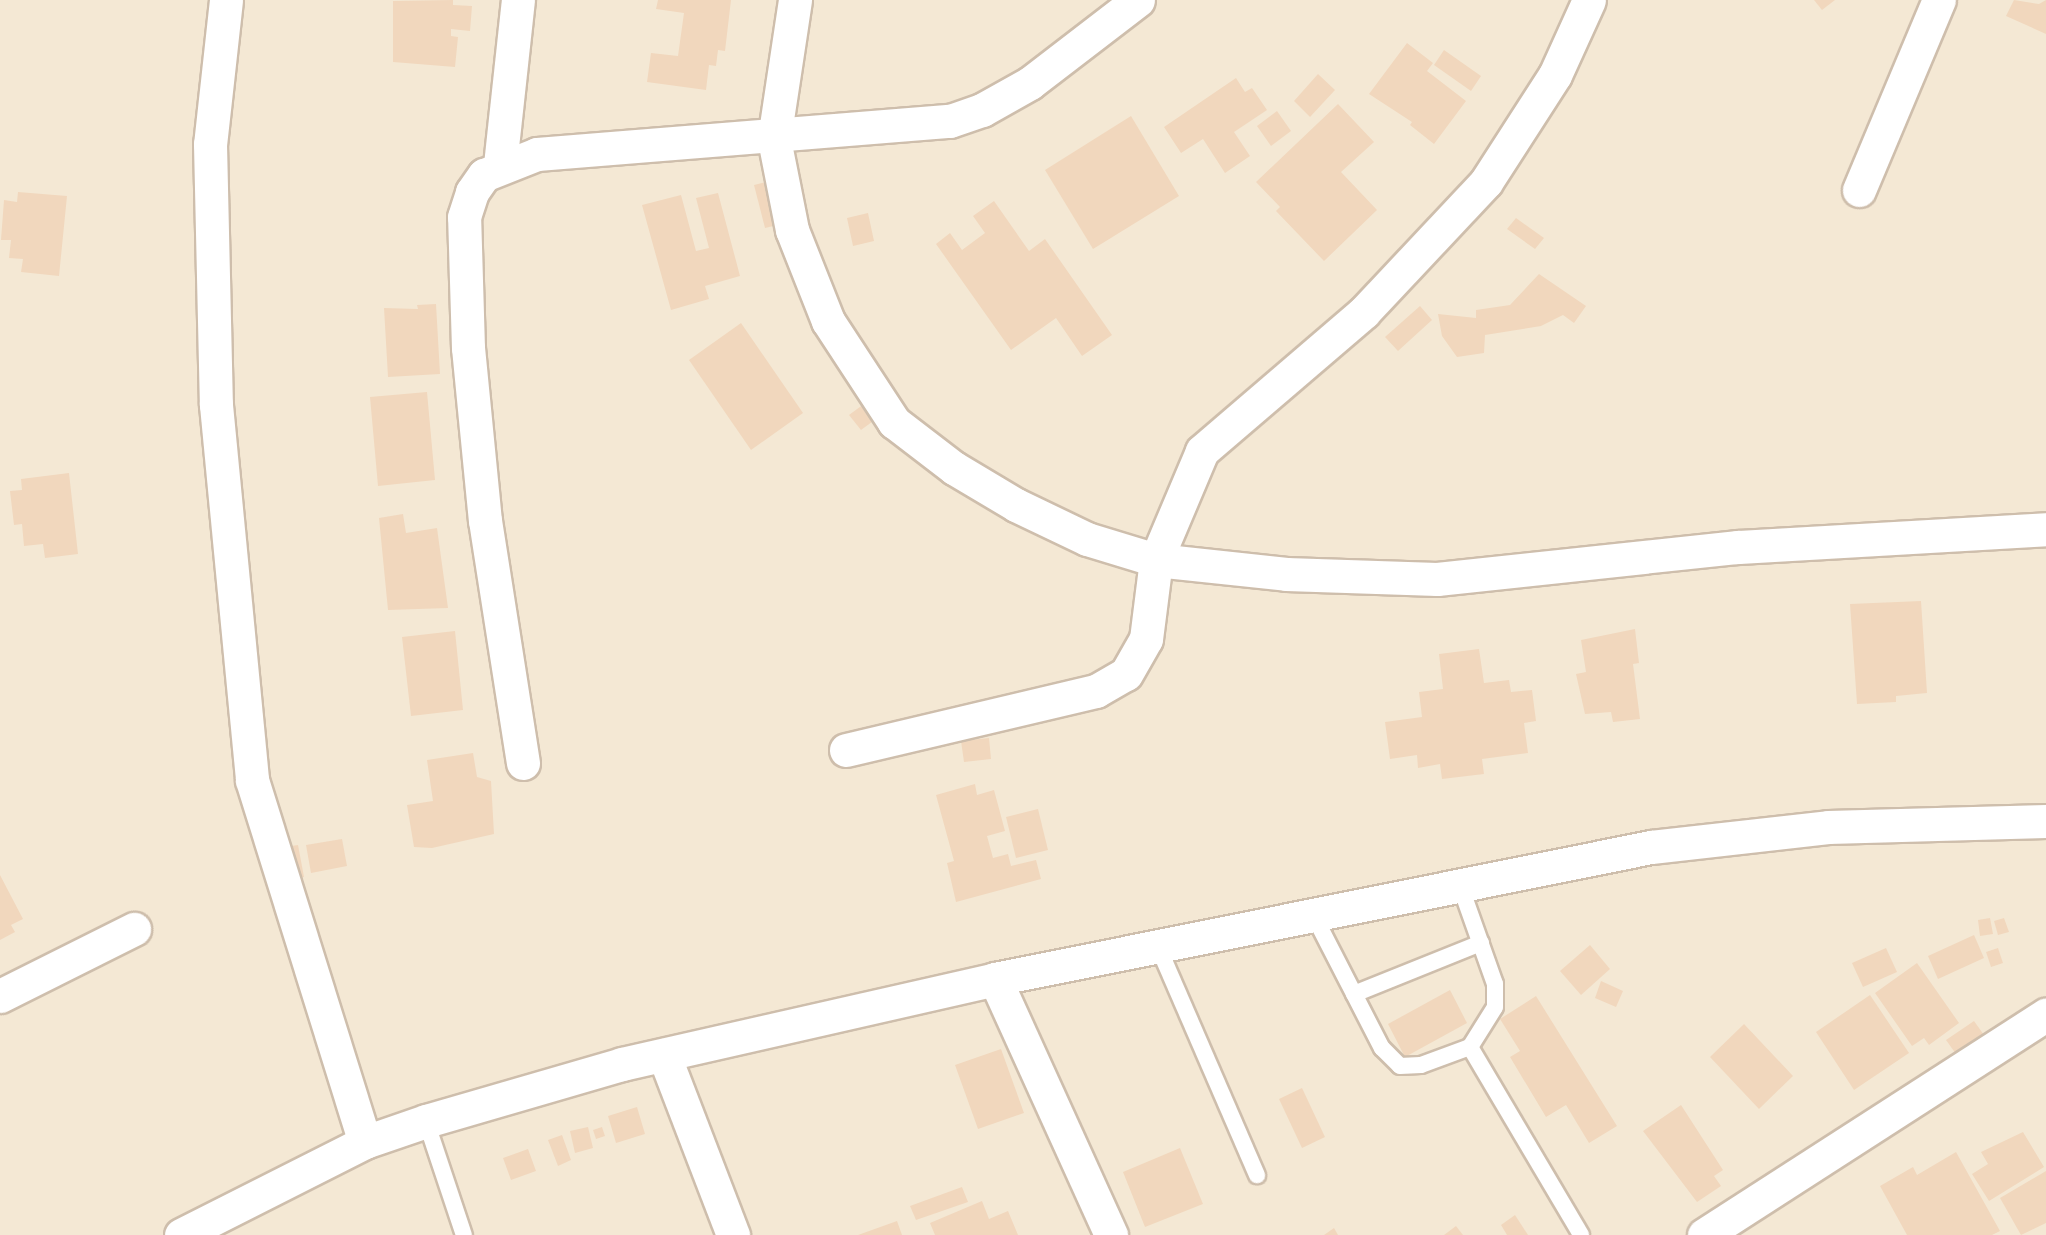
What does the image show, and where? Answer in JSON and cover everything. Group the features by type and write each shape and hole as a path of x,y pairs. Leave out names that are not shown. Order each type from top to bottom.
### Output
{"street":[{"path":"226,0 210,144 216,405 252,780 365,1142"},
{"path":"500,165 518,0"},
{"path":"795,0 774,139 792,230 807,276 828,321 894,422 954,468 1016,505 1087,539 1156,560 1286,574 1437,579 1738,547 2046,529"},
{"path":"523,763 485,521 468,348 464,217 472,192 484,175 500,165 537,155 914,128 982,110 1080,48 1138,0"},
{"path":"846,750 1096,691 1126,674 1146,639 1156,560 1202,451 1364,312 1486,182 1555,75 1589,0"},
{"path":"1859,190 1939,0"},
{"path":"181,1235 365,1142 426,1121 664,1055 995,979 1157,944 1651,847 1801,830 2046,821"},
{"path":"0,996 134,929"},
{"path":"995,979 1111,1235"},
{"path":"1704,1235 2046,1015"},
{"path":"664,1055 733,1235"}],"lane":[{"path":"1313,914 1381,1048 1400,1066 1421,1066 1470,1047 1495,1007 1495,984 1460,885"},
{"path":"1354,995 1481,943"},
{"path":"1157,944 1257,1175"},
{"path":"1470,1047 1581,1235"},
{"path":"426,1121 464,1235"}],"shaded area":[{"path":"0,0 2046,0 2046,1235 0,1235"}],"building":[{"path":"453,0 453,5 472,6 470,31 451,29 451,36 458,37 455,67 393,62 393,1"},
{"path":"658,0 731,0 725,51 718,50 716,66 709,65 706,90 647,82 651,53 678,56 684,13 656,9"},
{"path":"1814,0 1835,0 1822,10"},
{"path":"2014,0 2039,4 2046,0 2046,34 2006,16"},
{"path":"1407,43 1433,63 1427,71 1466,101 1434,144 1410,125 1412,122 1369,94"},
{"path":"1444,50 1481,76 1471,91 1434,65"},
{"path":"1318,74 1335,90 1310,117 1294,101"},
{"path":"1236,78 1245,92 1252,88 1267,110 1234,132 1250,156 1225,173 1203,139 1181,153 1164,127"},
{"path":"1338,104 1374,142 1341,172 1377,210 1324,261 1276,211 1280,207 1256,182"},
{"path":"1277,111 1291,131 1271,146 1257,126"},
{"path":"1131,116 1179,196 1093,249 1045,170"},
{"path":"775,180 786,223 765,228 754,185"},
{"path":"18,192 67,196 59,276 21,272 23,259 9,258 11,240 1,240 4,200 17,202"},
{"path":"718,193 740,276 705,286 709,299 671,310 642,205 681,195 696,251 709,248 696,198"},
{"path":"994,201 1029,251 1045,239 1112,335 1082,356 1056,318 1011,350 936,244 950,233 962,250 985,233 973,216"},
{"path":"868,213 874,241 853,246 847,218"},
{"path":"1516,218 1544,238 1535,249 1507,229"},
{"path":"1539,274 1586,306 1574,323 1563,315 1541,326 1485,335 1484,353 1457,357 1442,336 1438,314 1476,318 1476,310 1510,305"},
{"path":"436,304 440,374 388,377 384,308 418,309 417,305"},
{"path":"1420,306 1432,320 1398,351 1385,337"},
{"path":"741,323 803,413 751,450 689,360"},
{"path":"427,392 435,480 378,486 370,397"},
{"path":"868,401 880,416 861,430 849,415"},
{"path":"69,473 78,554 45,558 43,544 24,546 22,524 14,525 10,491 22,490 21,479"},
{"path":"403,514 406,533 437,528 448,608 388,610 379,518"},
{"path":"1921,601 1927,693 1896,696 1896,702 1857,704 1850,604"},
{"path":"1635,629 1639,663 1633,664 1640,719 1613,722 1611,712 1585,714 1576,674 1586,672 1581,640"},
{"path":"455,631 463,710 411,716 402,637"},
{"path":"1479,649 1484,683 1509,680 1511,692 1532,690 1536,721 1524,723 1528,753 1482,759 1484,774 1442,779 1440,764 1418,768 1417,755 1390,759 1385,722 1422,717 1419,692 1443,689 1439,654"},
{"path":"989,738 991,759 964,762 961,741"},
{"path":"473,753 477,777 491,781 494,834 432,848 414,847 407,805 433,801 427,760"},
{"path":"975,784 977,795 994,790 1005,831 987,836 993,858 1008,854 1011,866 1036,860 1041,879 956,902 947,863 954,861 936,795"},
{"path":"1038,809 1048,850 1016,858 1006,817"},
{"path":"342,839 347,866 311,873 306,845"},
{"path":"298,845 304,877 284,881 278,848"},
{"path":"0,875 23,919 11,925 15,932 0,940"},
{"path":"1990,918 1993,934 1980,936 1978,920"},
{"path":"2004,918 2009,932 1998,935 1994,921"},
{"path":"1974,935 1984,958 1938,979 1928,956"},
{"path":"1590,945 1610,969 1581,995 1560,971"},
{"path":"1886,948 1897,972 1863,987 1852,963"},
{"path":"1998,948 2003,963 1991,967 1986,952"},
{"path":"1917,963 1959,1023 1929,1045 1924,1038 1912,1046 1875,993"},
{"path":"1601,981 1623,991 1616,1007 1595,998"},
{"path":"1450,990 1467,1023 1405,1057 1388,1024"},
{"path":"1870,995 1909,1053 1854,1090 1816,1032"},
{"path":"1536,996 1617,1126 1589,1143 1566,1105 1546,1117 1510,1057 1520,1051 1500,1019"},
{"path":"1974,1021 1989,1042 1961,1061 1946,1040"},
{"path":"1744,1024 1793,1076 1759,1109 1710,1057"},
{"path":"1001,1049 1024,1113 978,1129 955,1065"},
{"path":"1302,1088 1325,1137 1302,1148 1279,1099"},
{"path":"1681,1105 1723,1170 1714,1176 1721,1186 1697,1202 1643,1131"},
{"path":"637,1107 645,1134 616,1143 608,1116"},
{"path":"588,1127 593,1148 575,1153 570,1131"},
{"path":"602,1127 605,1136 596,1139 593,1130"},
{"path":"2023,1132 2044,1167 1989,1201 1972,1174 1988,1164 1981,1152"},
{"path":"562,1135 571,1160 558,1166 548,1140"},
{"path":"1180,1148 1203,1204 1145,1227 1123,1172"},
{"path":"528,1149 536,1171 511,1180 503,1158"},
{"path":"1956,1152 2000,1231 1992,1235 1907,1235 1880,1186 1913,1167 1917,1175"},
{"path":"2046,1171 2046,1223 2021,1235 2000,1198"},
{"path":"962,1187 968,1202 916,1220 910,1206"},
{"path":"982,1201 989,1219 1008,1211 1018,1235 935,1235 930,1223"},
{"path":"1515,1215 1528,1235 1507,1235 1501,1225"},
{"path":"897,1221 902,1235 858,1235"},
{"path":"1456,1226 1463,1235 1444,1235"},
{"path":"1334,1228 1338,1235 1324,1235"}]}
